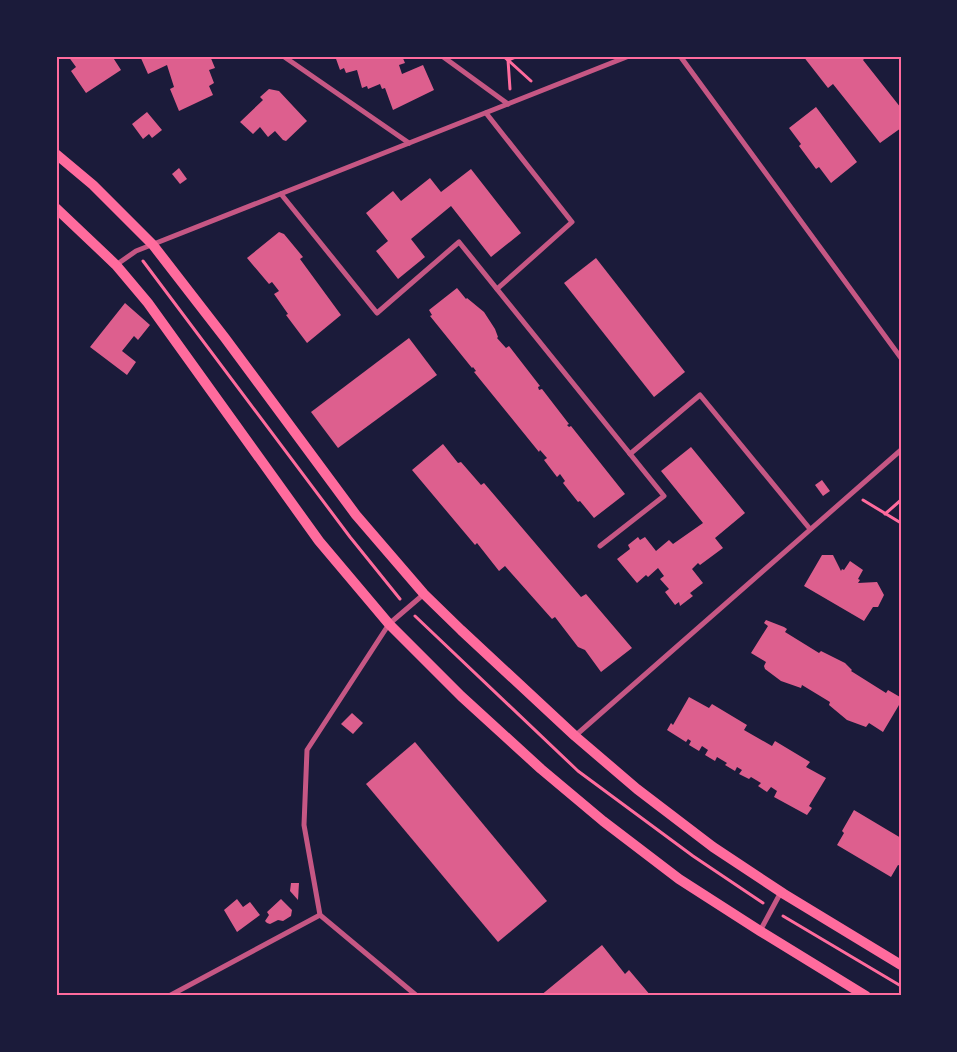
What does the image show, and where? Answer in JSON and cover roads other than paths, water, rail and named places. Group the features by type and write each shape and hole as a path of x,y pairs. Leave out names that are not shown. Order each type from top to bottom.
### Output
{"main road":[{"path":"56,154 93,185 153,244 356,514 424,594 461,630 575,736 637,789 712,847 781,892 901,965"},
{"path":"56,208 116,265 148,304 319,541 390,624 461,696 540,769 603,821 679,879 864,995"}],"street":[{"path":"283,56 409,143"},
{"path":"442,56 509,104"},
{"path":"116,265 136,251 153,244 629,56"},
{"path":"680,56 901,358"},
{"path":"486,113 572,222 497,289"},
{"path":"282,194 377,313 459,242 664,496 600,546"},
{"path":"630,454 700,395 810,530"},
{"path":"575,736 901,450"},
{"path":"417,996 320,915 304,825 307,750 390,624 424,594"},
{"path":"760,931 781,892"},
{"path":"169,996 320,915"}]}
